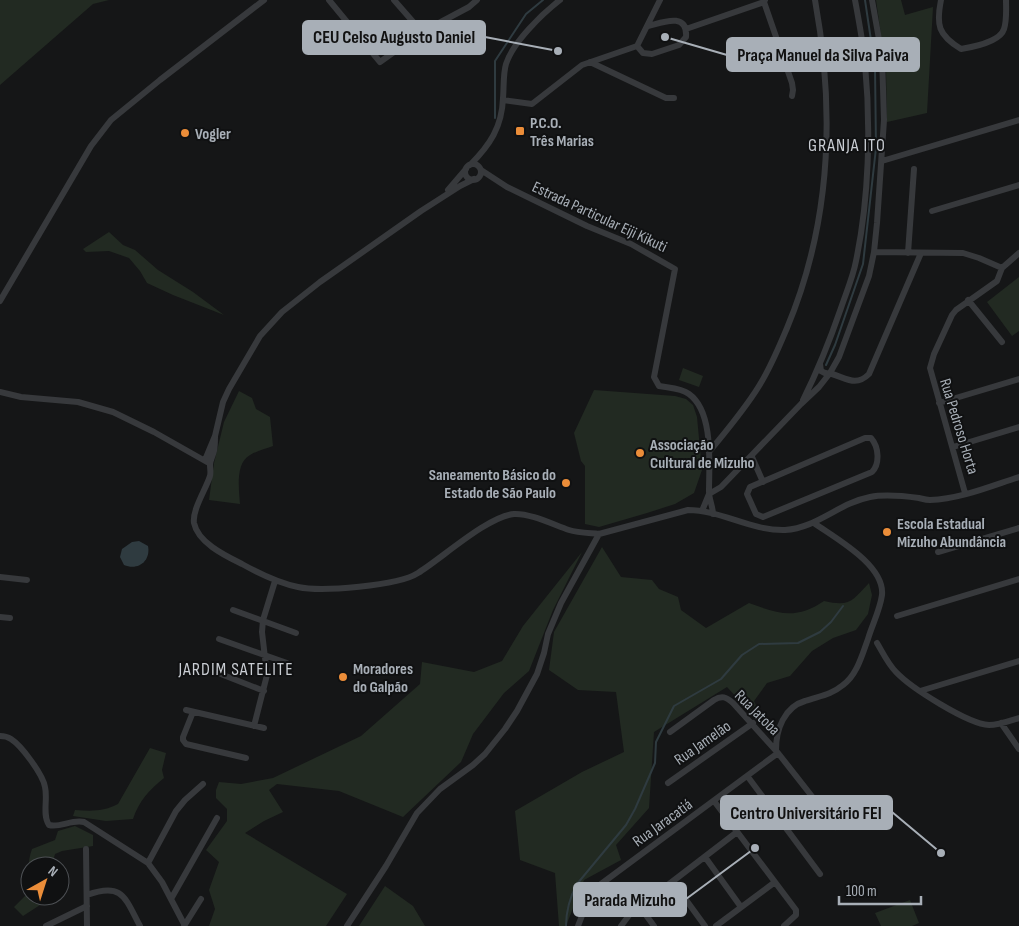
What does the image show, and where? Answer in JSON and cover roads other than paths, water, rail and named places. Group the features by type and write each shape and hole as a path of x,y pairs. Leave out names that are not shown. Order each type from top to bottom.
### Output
{"street":[{"path":"0,301 91,146 111,120 264,0"},
{"path":"329,0 380,62 422,32 469,7 477,0"},
{"path":"394,0 422,32"},
{"path":"442,196 480,154 498,128 502,116 506,68 509,57 536,21 560,0"},
{"path":"503,100 534,103 577,67 637,46 660,0"},
{"path":"713,514 709,494 709,452 747,405 770,366 796,307 810,259 824,188 827,132 824,53 816,0"},
{"path":"801,404 820,364 856,263 868,152 866,75 855,0"},
{"path":"702,511 709,494 722,487 752,457 830,373 839,357 869,276 874,252 884,120 882,56 872,0"},
{"path":"941,0 938,17 939,28 944,36 961,49 980,45 1001,34 1004,29 1006,0"},
{"path":"686,29 765,1 794,90 792,96"},
{"path":"637,46 639,50 647,54 682,42 686,36 686,29 675,20 648,26"},
{"path":"600,59 606,69"},
{"path":"590,62 666,98 674,98"},
{"path":"882,161 1019,120"},
{"path":"480,154 478,177 442,196 294,301 271,324 250,352 223,402 207,462 209,480 194,519 199,533 211,545 275,581 296,587 318,589 354,586 406,579 417,574 460,542 483,528 514,514 571,530 599,534 680,511 702,511 772,530 797,529 814,523 858,500 870,497 891,496 928,500 950,498 1019,477"},
{"path":"468,167 476,164 480,168"},
{"path":"468,167 467,176 474,179"},
{"name":"Estrada Particular Eiji Kikuti","path":"480,168 507,187 587,226 632,244 675,269 654,377 656,384 684,391 696,400 704,415 709,452"},
{"path":"908,253 914,169"},
{"path":"932,211 1019,185"},
{"path":"874,252 963,253 1002,268"},
{"path":"820,364 821,371 824,373 830,373 846,380 856,381 863,379 870,372 921,253"},
{"name":"Rua Pedroso Horta","path":"965,494 953,447 930,374 931,361 952,315 968,300 997,281 1002,268 1019,253"},
{"path":"968,300 1002,342"},
{"path":"939,403 1019,379"},
{"path":"0,392 21,397 78,402 113,412 154,432 207,462"},
{"path":"953,447 1019,427"},
{"path":"870,438 875,442 878,459 876,469 872,472 761,517 756,514 747,494 750,487 763,482 870,438"},
{"path":"752,457 763,482"},
{"path":"777,751 776,738 780,724 794,706 805,700 834,692 847,682 852,675 864,650 882,596 880,580 870,566 814,523"},
{"path":"938,552 1019,528"},
{"path":"347,926 386,866 417,813 440,789 485,754 517,711 537,674 548,634 561,603 599,534"},
{"path":"0,577 27,580"},
{"path":"897,616 1019,579"},
{"path":"254,726 267,675 262,620 275,581"},
{"path":"233,610 296,633"},
{"path":"0,617 10,618"},
{"path":"219,639 287,663"},
{"path":"878,643 889,664 896,672 920,690 973,721 990,725 1001,724 1019,718"},
{"path":"920,690 1019,661"},
{"path":"202,667 264,691"},
{"name":"Rua Jatoba","path":"670,732 719,697 729,699 777,751 836,827"},
{"path":"246,758 186,744 183,737 190,711 264,728"},
{"name":"Rua Jamelão","path":"668,783 753,723"},
{"path":"1001,724 1019,749"},
{"path":"0,736 7,737 15,742 43,780 46,796 46,817 49,825 58,826 76,821 84,822 148,863 172,898 184,925 201,899"},
{"name":"Rua Jaracatiá","path":"578,926 587,901 595,888 748,777 777,751"},
{"path":"748,777 820,874"},
{"path":"148,863 176,811 203,784"},
{"path":"714,801 796,913 784,926"},
{"path":"172,898 217,818"},
{"path":"620,926 630,914 738,832"},
{"path":"86,849 89,924"},
{"path":"705,858 741,907"},
{"path":"673,882 705,926"},
{"path":"716,926 775,882"},
{"path":"87,895 106,890 119,892 126,900 140,926"},
{"path":"46,926 87,906"},
{"path":"640,907 654,926"}],"waterway":[{"path":"495,118 495,61 526,14 543,0"},
{"path":"826,365 835,345 863,264 876,148 875,67 865,0"},
{"path":"566,926 569,904 577,884 626,825 635,809 655,763 656,742 674,706 721,679 742,655 759,644 798,643 820,632 831,622 843,606"}],"place":[{"name":"Praça Manuel da Silva Paiva","path":"665,37"},
{"name":"CEU Celso Augusto Daniel","path":"558,51"},
{"name":"P.C.O. Três Marias","path":"520,131"},
{"name":"Vogler","path":"185,133"},
{"name":"Associação Cultural de Mizuho","path":"640,453"},
{"name":"Saneamento Básico do Estado de São Paulo","path":"566,483"},
{"name":"Escola Estadual Mizuho Abundância","path":"887,532"},
{"name":"Moradores do Galpão","path":"343,677"},
{"name":"Parada Mizuho","path":"755,848"},
{"name":"Centro Universitário FEI","path":"941,853"}],"district":[{"name":"GRANJA ITO","path":"847,145"},
{"name":"JARDIM SATELITE","path":"236,669"}]}
